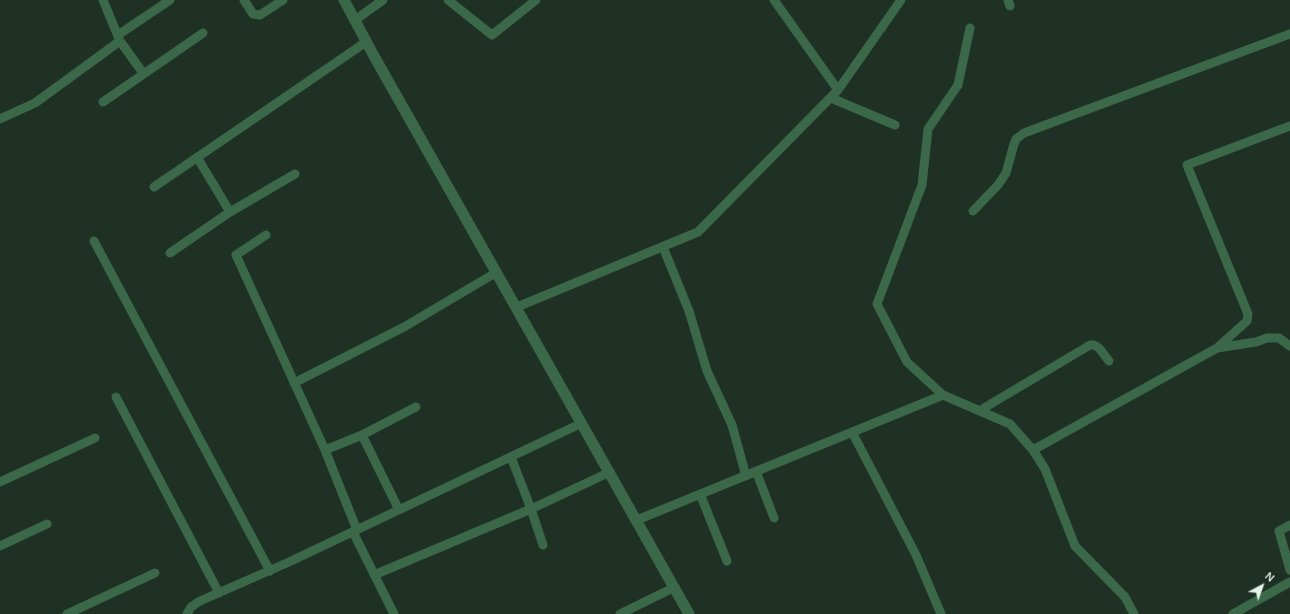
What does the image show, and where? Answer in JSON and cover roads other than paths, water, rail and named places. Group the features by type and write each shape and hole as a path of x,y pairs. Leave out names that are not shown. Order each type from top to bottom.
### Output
{"street":[{"path":"103,0 119,38 144,73"},
{"path":"0,119 35,103 170,0"},
{"path":"244,0 253,14 260,15 284,0"},
{"path":"344,0 366,42 689,614"},
{"path":"355,20 383,0"},
{"path":"448,0 492,35 536,0"},
{"path":"774,0 838,90"},
{"path":"517,307 698,232 838,90 901,0"},
{"path":"970,28 958,85 928,128 922,185 877,304 907,362 943,395 1010,424 1033,450 1045,469 1075,546 1125,597 1134,614"},
{"path":"103,102 203,33"},
{"path":"973,211 1002,179 1007,169 1016,139 1024,133 1290,34"},
{"path":"154,187 366,42"},
{"path":"831,98 895,125"},
{"path":"1033,450 1218,348 1247,321 1248,314 1187,165 1290,126"},
{"path":"197,157 230,212"},
{"path":"170,253 230,212 295,174"},
{"path":"266,235 236,255 325,450 355,531 374,575 394,614"},
{"path":"94,241 270,571"},
{"path":"663,247 689,311 707,371 732,425 746,476"},
{"path":"294,383 404,327 497,272"},
{"path":"1218,348 1256,342 1267,338 1279,338 1290,346"},
{"path":"979,411 1090,345 1094,345 1099,348 1109,361"},
{"path":"637,520 943,395"},
{"path":"116,397 219,593"},
{"path":"325,450 362,435 416,407"},
{"path":"187,614 191,607 219,593 270,571 582,423"},
{"path":"852,432 916,555 941,614"},
{"path":"362,435 399,510"},
{"path":"0,482 95,438"},
{"path":"511,457 543,545"},
{"path":"374,575 531,509 610,472"},
{"path":"756,472 774,518"},
{"path":"700,494 727,561"},
{"path":"0,546 47,524"},
{"path":"1290,525 1279,531 1290,570"},
{"path":"67,614 155,573"},
{"path":"1233,614 1290,582"},
{"path":"620,614 675,587"}]}
